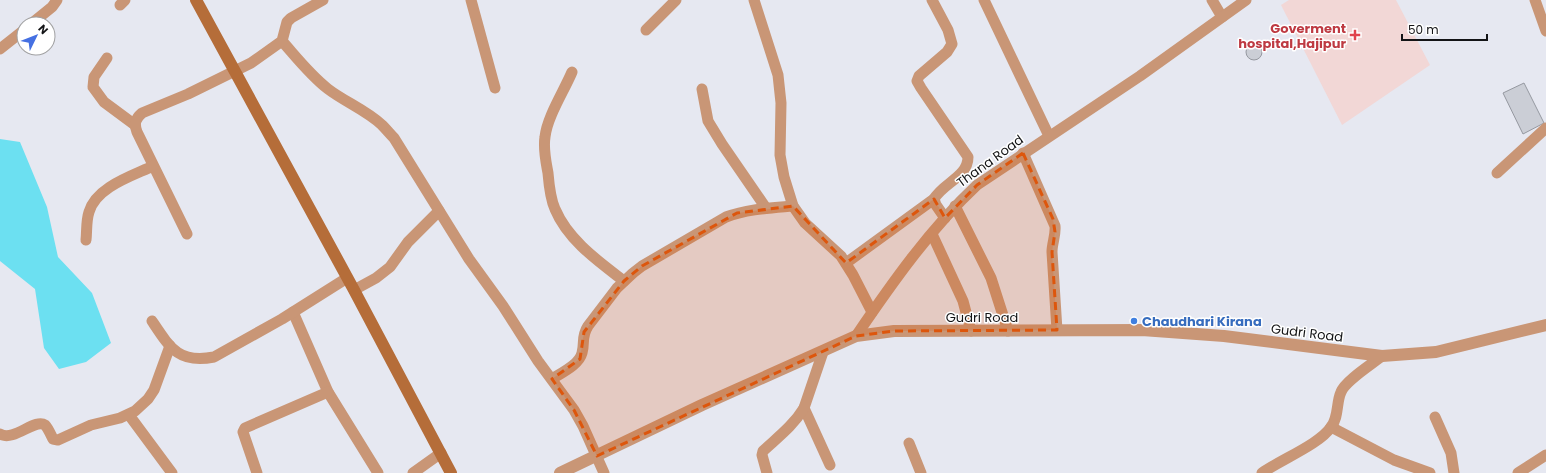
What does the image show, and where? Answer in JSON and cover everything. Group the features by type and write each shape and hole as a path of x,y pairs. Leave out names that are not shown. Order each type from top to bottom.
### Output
{"main road":[{"path":"196,0 354,290 451,473"}],"street":[{"path":"41,16 52,7 57,0"},
{"path":"187,234 137,132 135,125 136,118 142,113 188,94 255,60 282,41 287,22 291,18 323,0"},
{"path":"471,0 495,88"},
{"path":"646,30 676,0"},
{"path":"754,0 778,76 781,103 780,155 784,177 793,206 806,223 841,256 872,312"},
{"path":"846,263 934,199 938,193 964,171 968,164 968,157 917,81 919,76 947,52 952,44 948,30 932,0"},
{"path":"984,0 1049,136"},
{"path":"1212,0 1222,17"},
{"name":"Thana Road","path":"856,336 896,278 955,206 977,185 1140,76 1246,0"},
{"path":"1535,0 1545,27"},
{"path":"0,49 16,36"},
{"path":"282,41 302,66 320,82 382,125 394,138 469,259 496,296 528,346 574,410 583,426 604,473"},
{"path":"107,58 94,76 93,87 104,102 135,125"},
{"path":"572,72 550,120 544,137 544,147 552,202 564,227 584,249 624,281"},
{"path":"702,90 708,121 766,208"},
{"path":"1497,173 1546,128"},
{"path":"1023,153 1055,226 1052,252 1057,330"},
{"path":"86,240 88,219 94,203 110,187 153,166"},
{"path":"934,199 936,205 945,218"},
{"path":"552,379 580,359 584,332 624,281 642,266 737,213 766,208 793,206"},
{"path":"955,206 990,278 1008,330"},
{"path":"354,290 376,278 390,267 408,242 439,211"},
{"path":"932,234 963,301 971,331"},
{"path":"152,322 170,346 180,355 187,358 203,359 214,357 293,312 347,278"},
{"path":"293,312 328,392 378,473"},
{"name":"Gudri Road","path":"560,473 702,405 856,336 894,331 1142,330 1224,336 1382,356 1436,352 1546,325"},
{"path":"0,434 10,436 37,424 42,424 46,426 53,439 58,440 91,424 129,415 148,399 154,390 170,346"},
{"path":"767,473 762,455 763,451 793,424 804,408 823,352"},
{"path":"1262,473 1316,440 1331,427 1336,418 1341,391 1382,356"},
{"path":"257,473 243,432 245,428 328,392"},
{"path":"804,408 830,465"},
{"path":"129,415 172,473"},
{"path":"1435,417 1451,453 1454,473"},
{"path":"1331,427 1394,460 1430,473"},
{"path":"909,443 921,473"},
{"path":"413,473 441,453"},
{"path":"1518,473 1546,455"}],"highlighted area":[{"path":"1023,153 1053,219 1055,232 1052,252 1057,330 894,331 856,336 597,456 574,410 552,379 580,359 584,332 624,281 642,266 737,213 793,206 846,263 934,199 945,218 977,185"}],"shaded area":[{"name":"Goverment hospital,Hajipur","path":"1289,0 1396,0 1430,65 1342,125 1281,5"}],"water":[{"path":"0,139 20,142 47,207 58,257 92,293 111,343 86,362 59,369 44,348 35,289 0,261"}],"building":[{"path":"1254,44 1261,49 1262,52 1257,59 1254,60 1247,55 1246,52 1251,45"},
{"path":"1524,83 1544,123 1523,134 1503,93"}],"place":[{"name":"Goverment hospital,Hajipur","path":"1355,35"},
{"name":"Chaudhari Kirana","path":"1134,321"}]}
